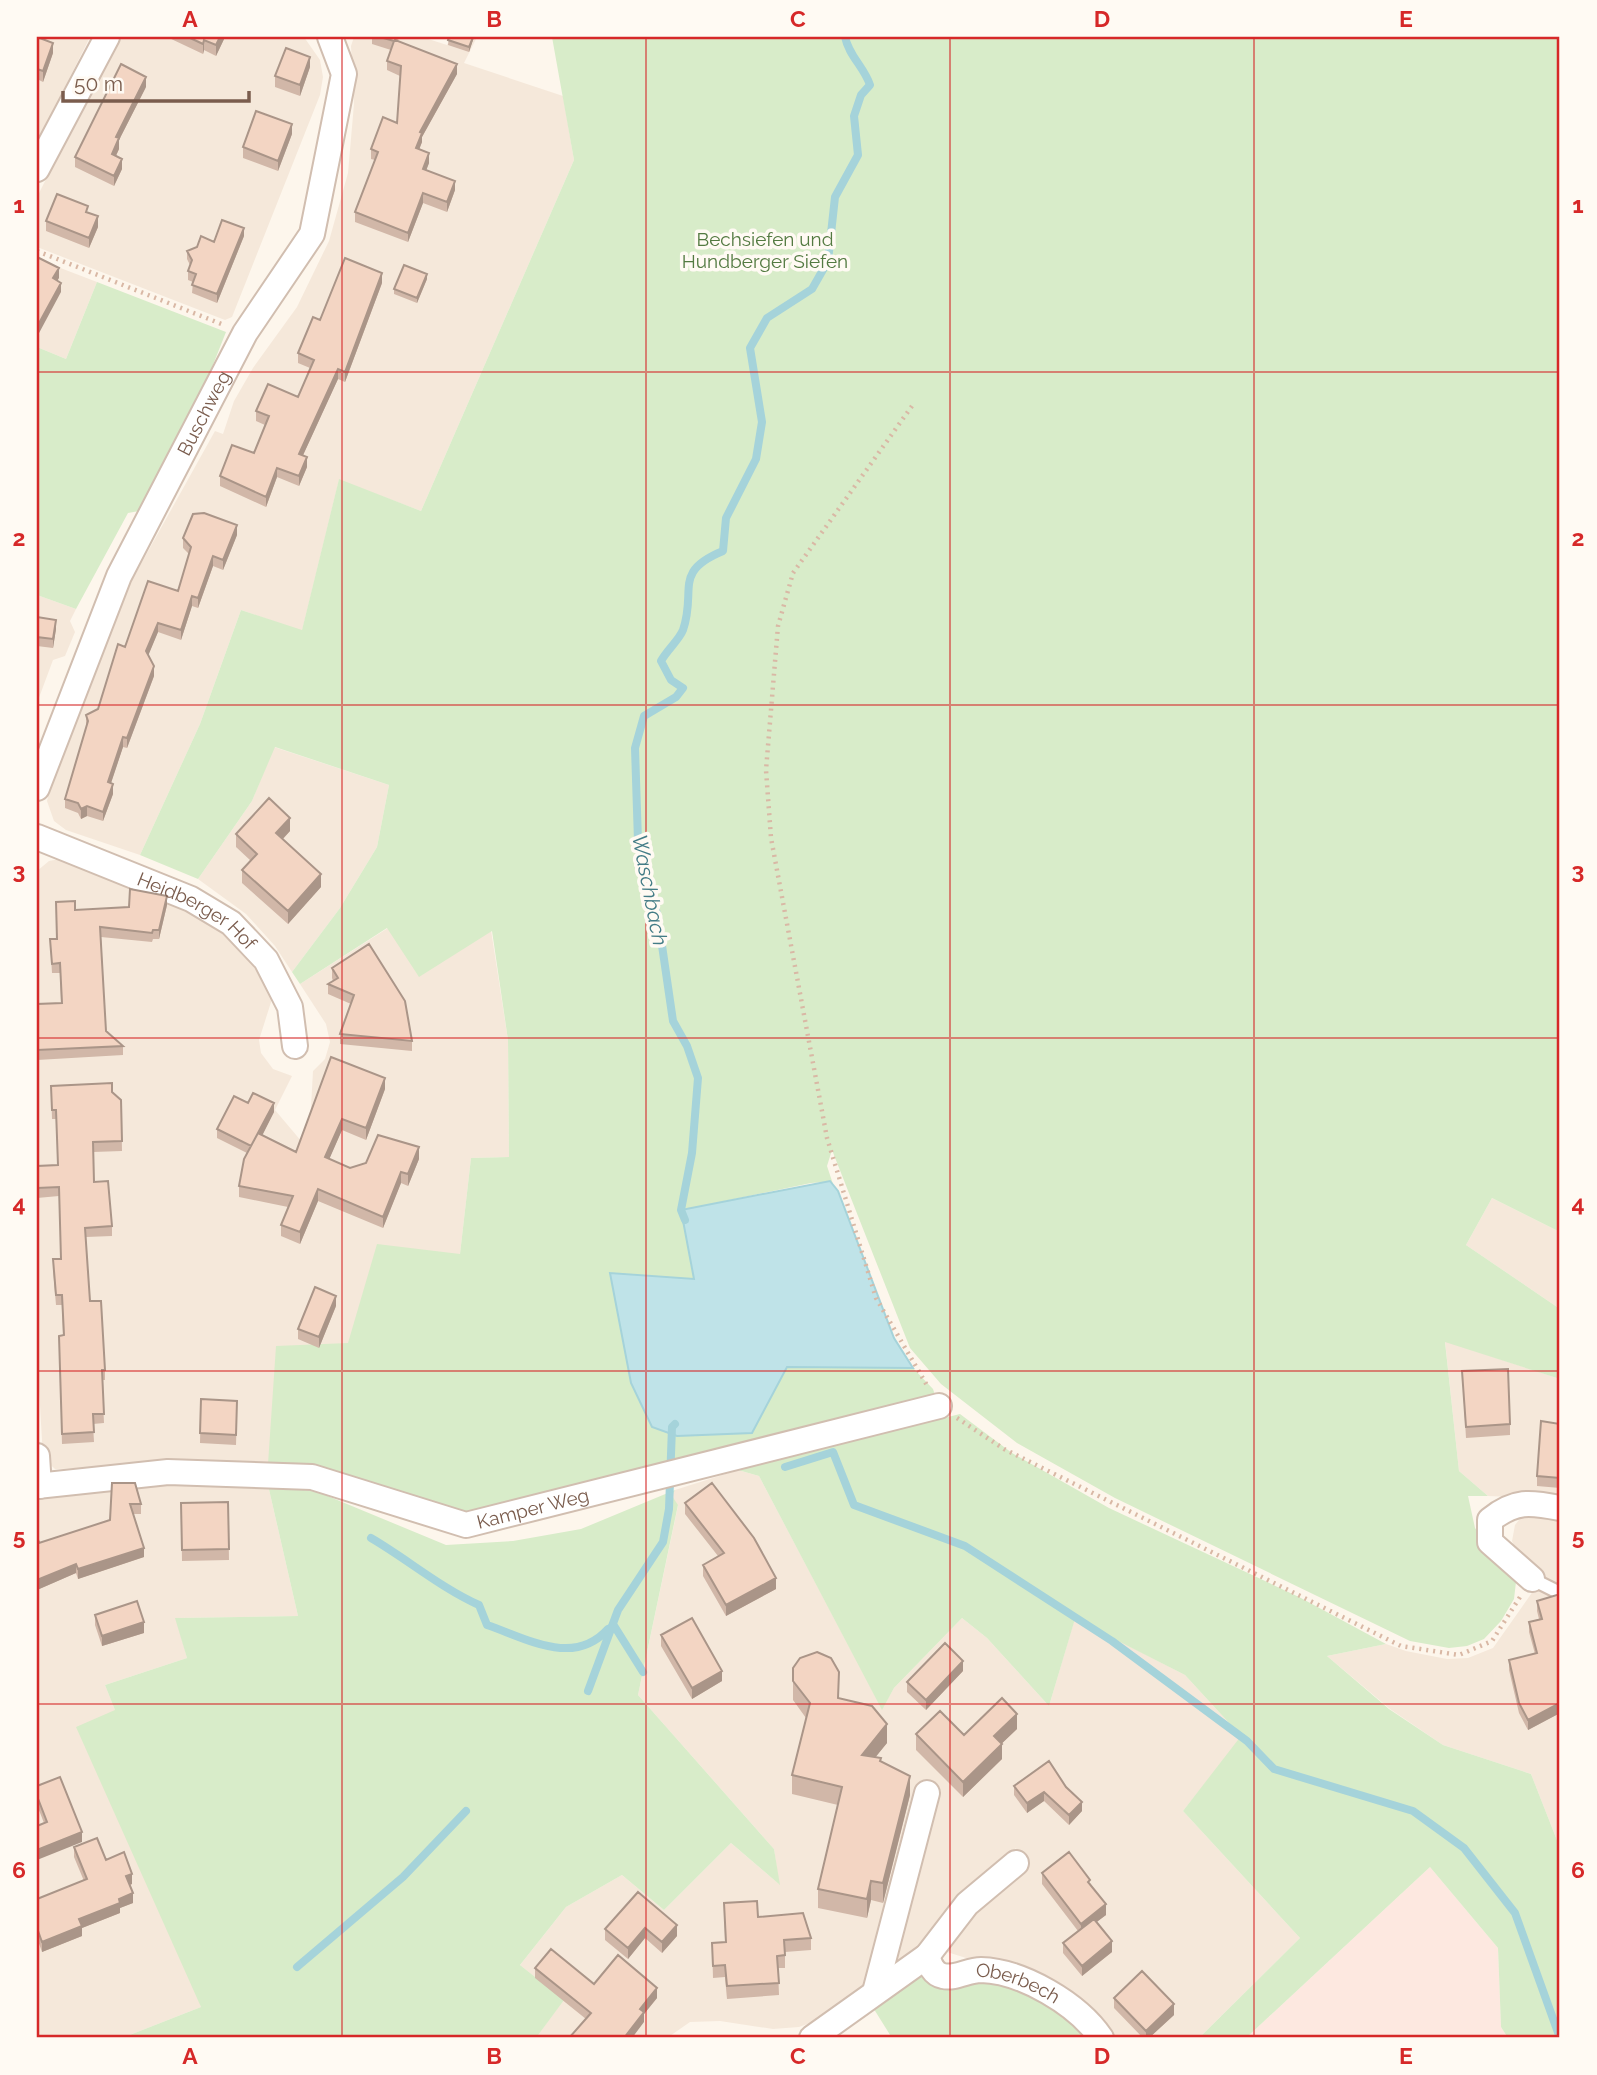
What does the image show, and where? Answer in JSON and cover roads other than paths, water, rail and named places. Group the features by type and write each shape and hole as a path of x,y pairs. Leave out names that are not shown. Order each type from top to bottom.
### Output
{"street":[{"path":"37,169 107,37"},
{"name":"Buschweg","path":"37,788 119,576 245,333 312,234 344,74 330,37"},
{"name":"Heidberger Hof","path":"37,837 191,899 231,923 266,960 290,1007 295,1046"},
{"name":"Kamper Weg","path":"37,1456 38,1486 168,1472 312,1477 466,1525 939,1406"},
{"path":"1532,1579 1490,1542 1490,1520 1501,1511 1528,1501 1560,1508"},
{"path":"875,1992 927,1793"},
{"path":"812,2038 927,1956 967,1904 1016,1863"},
{"name":"Oberbech","path":"927,1956 935,1973 942,1976 983,1970 1042,1987 1090,2022 1101,2038"}],"lane":[{"path":"1532,1579 1560,1593"}],"water":[{"path":"830,1181 838,1191 894,1338 913,1368 787,1367 752,1433 677,1436 652,1427 631,1383 610,1273 694,1279 681,1210"}],"waterway":[{"name":"Waschbach","path":"685,1220 681,1210 692,1153 698,1078 687,1046 673,1021 658,918 638,841 635,748 644,716 676,697 683,688 671,680 661,661 683,630 692,575 707,559 723,551 726,518 756,459 762,422 750,348 767,318 812,289 828,261 835,197 858,155 854,116 861,95 870,85 845,37"},
{"name":"Waschbach","path":"588,1691 618,1610 663,1542 669,1509 672,1427 675,1424"},
{"path":"785,1467 833,1452 854,1505 965,1546 1112,1641 1247,1741 1274,1769 1413,1811 1464,1848 1515,1913 1560,2038"},
{"path":"371,1538 479,1605 487,1625 534,1642 566,1648 595,1640 608,1629"},
{"name":"Waschbach","path":"613,1624 643,1672"},
{"path":"297,1967 403,1877 466,1811"}],"park label":[{"name":"Bechsiefen und Hundberger Siefen","path":"765,250"}]}
